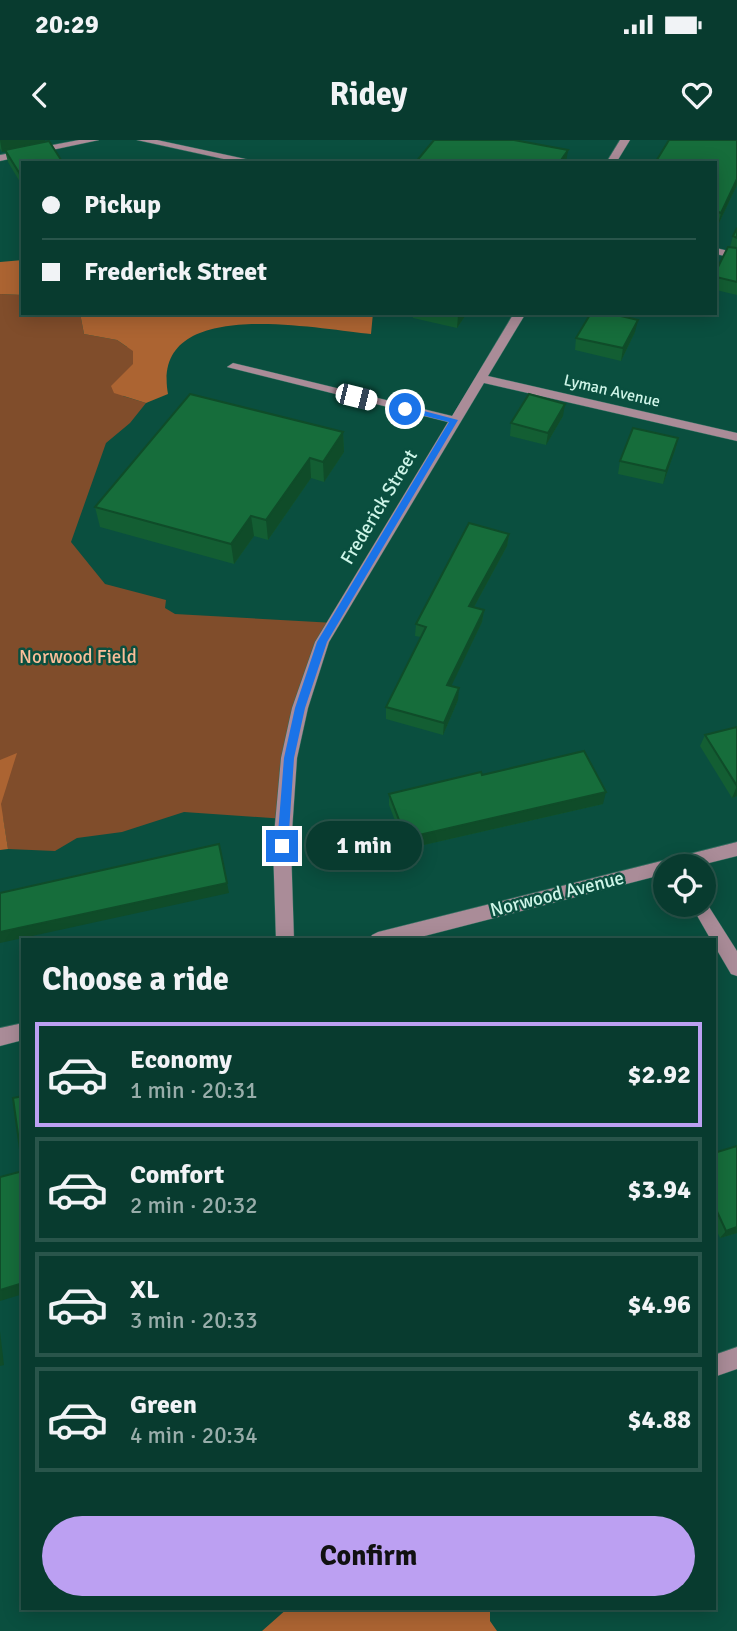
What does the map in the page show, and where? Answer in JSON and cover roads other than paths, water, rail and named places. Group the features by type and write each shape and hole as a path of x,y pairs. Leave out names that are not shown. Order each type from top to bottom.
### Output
{"street":[{"path":"0,158 94,140"},
{"path":"142,140 249,161"},
{"path":"612,161 625,140"},
{"path":"717,251 737,256"},
{"name":"Frederick Street","path":"285,938 282,846 289,758 322,642 519,315"},
{"path":"233,367 454,420"},
{"name":"Lyman Avenue","path":"480,379 737,437"},
{"name":"Norwood Avenue","path":"716,855 737,849"},
{"name":"Norwood Avenue","path":"386,938 653,871"},
{"path":"707,917 737,968"},
{"path":"0,1037 21,1032"},
{"path":"716,1365 737,1358"}],"park label":[{"name":"Norwood Field","path":"78,657"}]}
